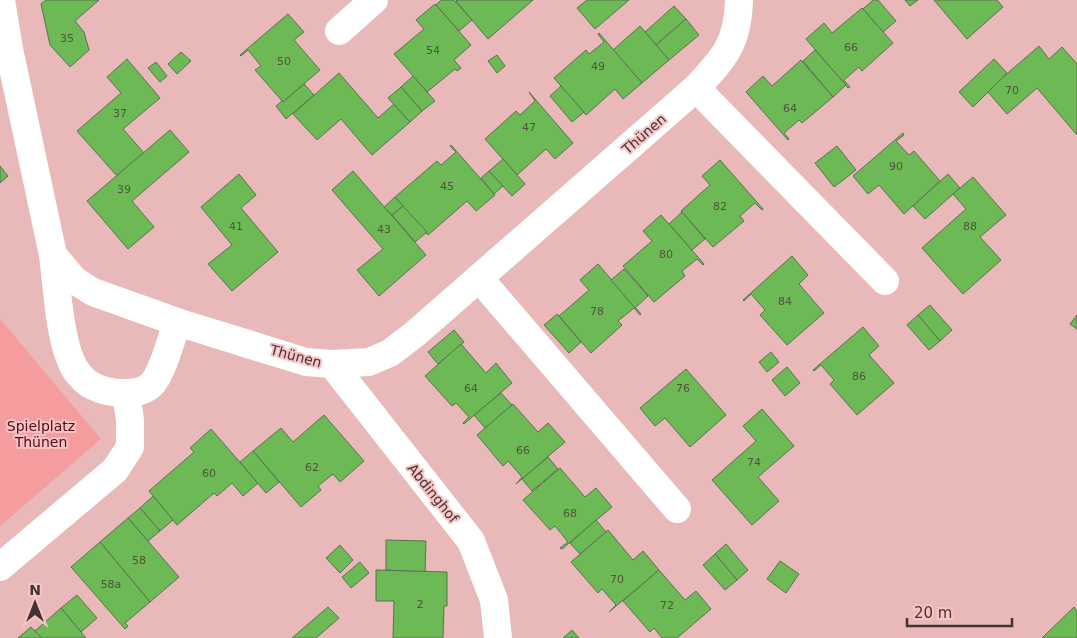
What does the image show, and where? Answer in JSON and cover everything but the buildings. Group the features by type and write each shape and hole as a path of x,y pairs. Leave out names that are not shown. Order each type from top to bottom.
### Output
{"street":[{"name":"Thünen","path":"1,0 9,49 53,255 64,336 71,362 81,376 92,386 111,392 126,393 144,390 153,384 177,322"},
{"path":"339,31 374,0"},
{"name":"Thünen","path":"53,255 74,280 93,292 177,322 306,362 332,364 369,362 390,353 696,88 715,68 730,47 736,29 739,0"},
{"path":"696,88 885,281"},
{"path":"478,278 677,509"},
{"name":"Abdinghof","path":"332,364 471,540 494,600 498,638"},
{"path":"0,567 115,470 130,447 130,420 126,393"}],"green space":[{"name":"Spielplatz Thünen","path":"0,319 101,439 0,526"}]}
